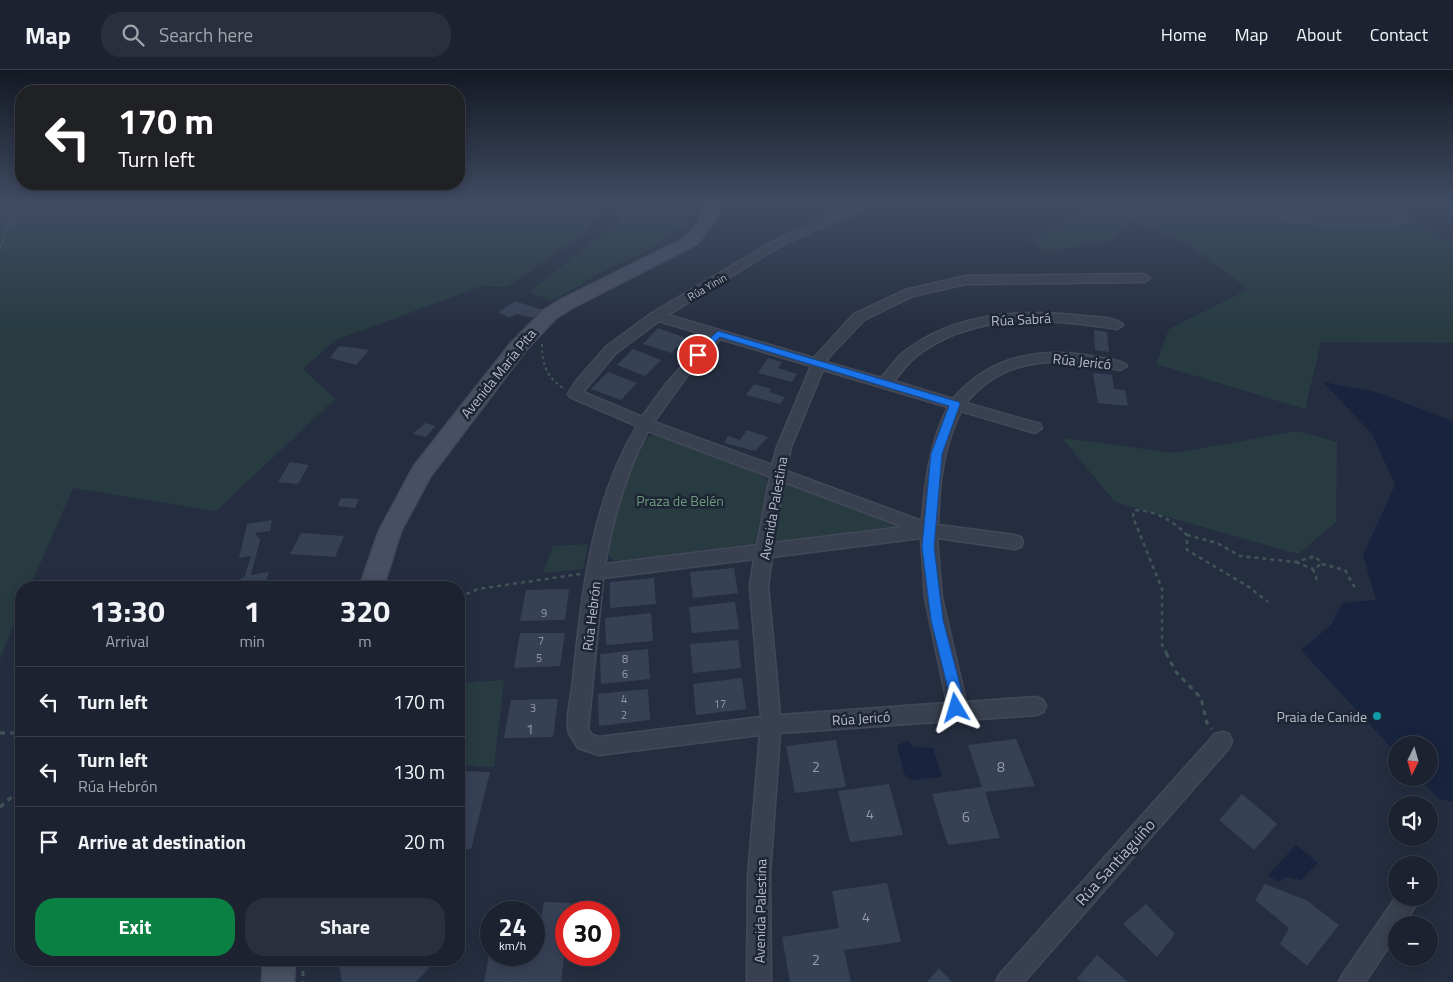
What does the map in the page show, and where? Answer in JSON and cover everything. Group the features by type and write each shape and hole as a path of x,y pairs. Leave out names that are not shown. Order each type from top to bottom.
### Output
{"main road":[{"name":"Avenida María Pita","path":"373,581 390,531 422,472 518,347 539,324 566,304 683,246"},
{"path":"278,982 279,966"}],"street":[{"name":"Rúa Yinin","path":"575,394 582,383 611,350 657,316 774,246"},
{"name":"Avenida Palestina","path":"759,982 759,875 771,725 759,586 764,549 784,446 822,356 859,317 909,293 966,280 1144,278"},
{"path":"657,316 1035,428"},
{"name":"Rúa Sabrá","path":"885,382 908,356 948,331 994,319 1034,316 1080,318 1117,324"},
{"name":"Rúa Hebrón","path":"718,334 687,365 645,424 632,448 614,493 596,572 578,729 580,737 588,744 598,746 771,725"},
{"name":"Rúa Jericó","path":"951,711 956,708 957,701 937,620 931,583 929,530 936,454 955,404 960,396 985,374 1016,363 1045,357 1077,358 1120,366"},
{"path":"575,394 645,424 929,530 1015,542"},
{"path":"596,572 764,549 929,530"},
{"name":"Rúa Jericó","path":"771,725 1036,706"},
{"name":"Rúa Santiaguiño","path":"1008,982 1222,742"},
{"path":"1351,982 1403,906"}],"path":[{"path":"542,344 541,361 548,375 559,386 575,394"},
{"path":"1222,742 1207,723 1201,698 1176,672 1162,645 1162,589 1133,517 1134,510 1152,510 1175,522 1187,534 1217,543 1240,556 1296,562 1314,569"},
{"path":"1187,534 1187,550 1194,556 1254,588 1268,602"},
{"path":"1296,562 1315,556 1322,564 1345,570 1355,588"},
{"path":"1314,569 1322,564"},
{"path":"1314,569 1317,580"},
{"path":"465,594 478,589 596,572"},
{"path":"0,732 15,733"},
{"path":"0,807 15,794"}],"green space":[{"path":"0,246 567,246 507,287 482,286 336,340 303,369 335,399 216,511 73,488 33,581 15,581 15,622 0,658"},
{"path":"588,246 656,246 645,253 602,272 552,301 529,292"},
{"path":"1037,246 1081,246 1046,252"},
{"path":"1190,246 1453,246 1453,343 1321,342 1305,409 1156,364 1169,329 1248,289"},
{"path":"1297,431 1337,442 1336,522 1298,554 1115,502 1062,438 1175,453"},
{"name":"Praza de Belén","path":"652,435 660,435 759,474 766,479 768,486 756,543 627,561 614,560 606,554 621,496 642,442"},
{"path":"783,482 906,528 773,544"},
{"path":"588,544 583,569 543,573 553,546"},
{"path":"504,680 494,767 465,765 465,683"}],"water":[{"path":"1323,382 1376,392 1453,421 1453,802 1439,799 1427,786 1438,786 1438,736 1388,736 1388,744 1301,650 1331,625 1342,603 1376,600 1363,555 1395,485 1372,434"},
{"path":"908,741 914,747 933,748 942,777 911,780 904,774 897,745"},
{"path":"1296,845 1318,863 1301,880 1287,877 1278,882 1268,875"}],"building":[{"path":"515,301 543,310 533,318 517,314 509,318 498,312"},
{"path":"658,328 686,338 671,353 643,344"},
{"path":"1094,330 1107,332 1109,352 1095,350"},
{"path":"339,346 369,350 356,365 330,358"},
{"path":"633,349 661,360 645,376 617,365"},
{"path":"768,358 782,362 778,368 797,374 792,382 758,373"},
{"path":"608,372 637,383 621,400 591,389"},
{"path":"1093,373 1112,375 1114,389 1125,390 1128,406 1098,403"},
{"path":"754,384 771,389 769,392 785,397 780,404 746,395"},
{"path":"425,423 435,426 426,437 413,434"},
{"path":"747,430 768,437 755,451 724,443 728,436 740,440"},
{"path":"290,462 309,465 298,484 278,482"},
{"path":"341,498 359,499 355,508 337,506"},
{"path":"272,520 270,531 255,533 260,540 251,575 269,572 266,581 239,581 245,576 251,556 239,558 247,524"},
{"path":"301,533 344,536 335,557 290,554"},
{"path":"734,568 738,593 693,598 690,572"},
{"path":"654,578 656,604 610,608 610,582"},
{"path":"569,589 565,620 520,621 526,590"},
{"path":"735,602 739,629 692,633 689,607"},
{"path":"651,613 653,641 606,645 605,618"},
{"path":"520,633 565,633 560,666 514,668"},
{"path":"738,640 741,668 693,673 690,644"},
{"path":"648,649 650,679 601,684 600,654"},
{"path":"742,678 746,709 696,715 693,684"},
{"path":"648,689 650,720 599,726 598,694"},
{"path":"558,699 553,737 504,738 511,700"},
{"path":"1016,739 1035,786 985,792 1000,838 948,845 932,794 982,787 968,745"},
{"path":"836,740 846,787 795,793 786,746"},
{"path":"465,771 490,772 471,849 465,849"},
{"path":"889,784 903,835 850,842 838,791"},
{"path":"1242,794 1277,824 1254,850 1219,820"},
{"path":"887,883 901,942 844,950 851,982 790,982 782,937 839,928 832,891"},
{"path":"1265,884 1306,900 1339,925 1307,966 1280,944 1289,928 1255,900"},
{"path":"545,902 555,902 555,966 563,966 561,982 484,982 487,966 545,966"},
{"path":"1146,904 1175,934 1157,957 1123,924"},
{"path":"1097,955 1128,982 1082,982 1077,978"},
{"path":"339,966 431,966 416,982 342,982"},
{"path":"939,968 952,982 927,982"}],"place":[{"name":"Praia de Canide","path":"1377,716"}],"route":[{"path":"698,355 718,334 955,404 936,454 928,547 937,620 957,701 956,708"}]}
